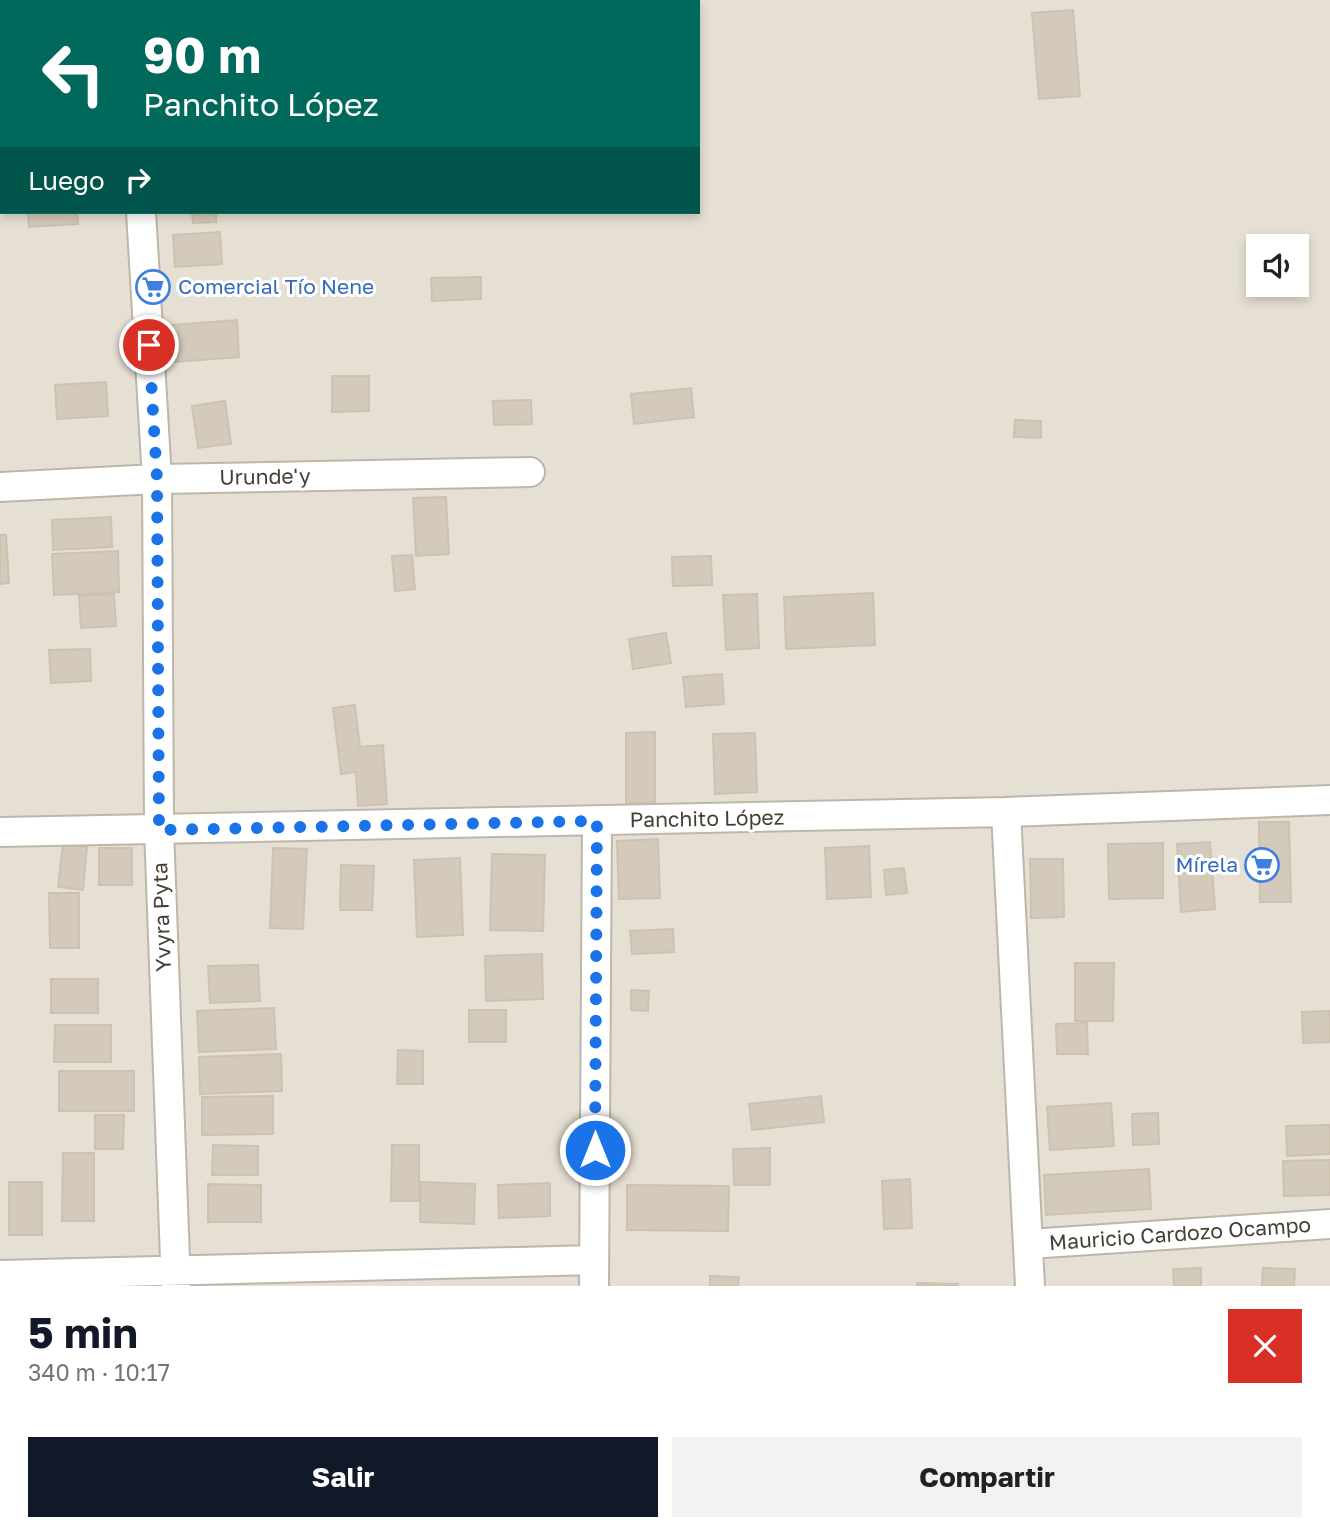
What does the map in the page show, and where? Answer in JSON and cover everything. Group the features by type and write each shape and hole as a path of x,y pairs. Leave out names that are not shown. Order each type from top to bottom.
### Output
{"street":[{"name":"Yvyra Pyta","path":"141,214 157,479 159,830 175,1279"},
{"name":"Urunde'y","path":"0,487 157,479 530,472"},
{"name":"Panchito López","path":"0,832 1006,812 1330,800"},
{"path":"1006,812 1030,1286"},
{"path":"0,1275 175,1279 594,1273 597,821"},
{"name":"Mauricio Cardozo Ocampo","path":"1029,1244 1330,1224"}],"shaded area":[{"path":"700,0 1330,0 1330,1286 0,1286 0,214 700,214"}],"building":[{"path":"1073,10 1080,96 1039,99 1032,13"},
{"path":"28,214 77,214 78,224 29,227"},
{"path":"192,214 216,214 216,222 193,223"},
{"path":"220,232 222,264 175,267 173,235"},
{"path":"481,277 481,299 432,301 431,278"},
{"path":"237,320 239,357 162,363 160,326"},
{"path":"332,376 369,376 369,411 332,412"},
{"path":"106,382 108,416 57,419 55,385"},
{"path":"691,388 694,417 634,424 631,394"},
{"path":"531,400 532,424 494,425 493,401"},
{"path":"225,401 231,444 198,448 192,406"},
{"path":"1015,420 1041,421 1041,438 1014,437"},
{"path":"446,497 449,554 416,556 413,498"},
{"path":"111,517 112,547 53,550 52,520"},
{"path":"0,535 6,535 9,583 0,584"},
{"path":"118,551 119,592 54,595 52,554"},
{"path":"412,555 415,589 395,591 392,556"},
{"path":"711,556 712,585 673,586 672,557"},
{"path":"873,593 875,645 786,649 784,597"},
{"path":"114,594 116,626 81,628 79,596"},
{"path":"757,594 759,648 726,650 723,595"},
{"path":"666,633 671,663 633,669 629,639"},
{"path":"90,649 91,681 51,683 49,650"},
{"path":"722,674 724,704 686,707 683,677"},
{"path":"355,705 360,747 383,745 387,804 358,806 356,772 341,774 333,708"},
{"path":"655,732 655,802 626,803 626,733"},
{"path":"755,733 757,792 715,794 713,734"},
{"path":"1259,822 1289,822 1291,902 1260,902"},
{"path":"658,839 660,898 619,899 617,841"},
{"path":"1210,842 1215,909 1181,912 1177,844"},
{"path":"1163,843 1163,898 1109,899 1108,844"},
{"path":"63,844 87,847 83,890 58,887"},
{"path":"869,846 871,897 827,899 825,848"},
{"path":"99,848 132,848 132,885 99,885"},
{"path":"273,848 307,849 303,929 270,928"},
{"path":"492,854 545,855 543,931 490,930"},
{"path":"460,858 463,935 417,937 414,860"},
{"path":"1030,859 1063,859 1064,917 1031,918"},
{"path":"341,865 374,866 372,910 340,910"},
{"path":"904,868 907,893 886,895 884,870"},
{"path":"49,893 79,893 79,948 50,948"},
{"path":"673,929 674,952 632,954 630,931"},
{"path":"542,954 543,999 486,1001 485,956"},
{"path":"1075,963 1114,963 1113,1021 1075,1021"},
{"path":"258,965 260,1001 210,1003 208,966"},
{"path":"51,979 98,979 98,1013 51,1013"},
{"path":"631,990 649,991 648,1011 631,1010"},
{"path":"274,1008 276,1049 199,1052 197,1011"},
{"path":"469,1010 506,1010 506,1042 469,1042"},
{"path":"1330,1011 1330,1042 1303,1043 1302,1012"},
{"path":"1087,1023 1088,1054 1057,1054 1056,1024"},
{"path":"55,1025 111,1025 111,1062 54,1062"},
{"path":"398,1050 423,1051 423,1084 397,1084"},
{"path":"281,1054 282,1091 200,1094 199,1057"},
{"path":"59,1071 134,1071 134,1111 59,1111"},
{"path":"273,1096 273,1134 202,1135 202,1097"},
{"path":"821,1096 824,1122 752,1130 749,1104"},
{"path":"1111,1103 1114,1146 1050,1150 1047,1107"},
{"path":"1158,1113 1159,1144 1133,1145 1132,1114"},
{"path":"95,1115 124,1115 123,1149 95,1149"},
{"path":"1330,1125 1330,1154 1287,1156 1286,1126"},
{"path":"213,1145 258,1146 258,1175 212,1175"},
{"path":"392,1145 419,1145 419,1201 391,1201"},
{"path":"770,1148 770,1185 734,1185 733,1149"},
{"path":"63,1153 94,1153 94,1221 62,1221"},
{"path":"1330,1160 1330,1195 1284,1196 1283,1161"},
{"path":"1149,1169 1151,1209 1046,1215 1044,1175"},
{"path":"910,1179 912,1228 884,1229 882,1181"},
{"path":"9,1182 42,1182 42,1235 9,1235"},
{"path":"421,1182 475,1184 474,1224 420,1222"},
{"path":"550,1183 550,1216 499,1218 498,1185"},
{"path":"208,1184 261,1185 261,1222 208,1222"},
{"path":"627,1185 729,1186 728,1231 627,1230"},
{"path":"1201,1268 1201,1286 1174,1286 1173,1269"},
{"path":"1263,1268 1295,1269 1294,1286 1262,1286"},
{"path":"710,1276 739,1277 738,1286 710,1286"},
{"path":"917,1283 958,1284 917,1286"}],"place":[{"name":"Comercial Tío Nene","path":"153,287"},
{"name":"Mírela","path":"1262,865"}],"route":[{"path":"149,345 157,479 159,830 597,821 595,1150"}]}
